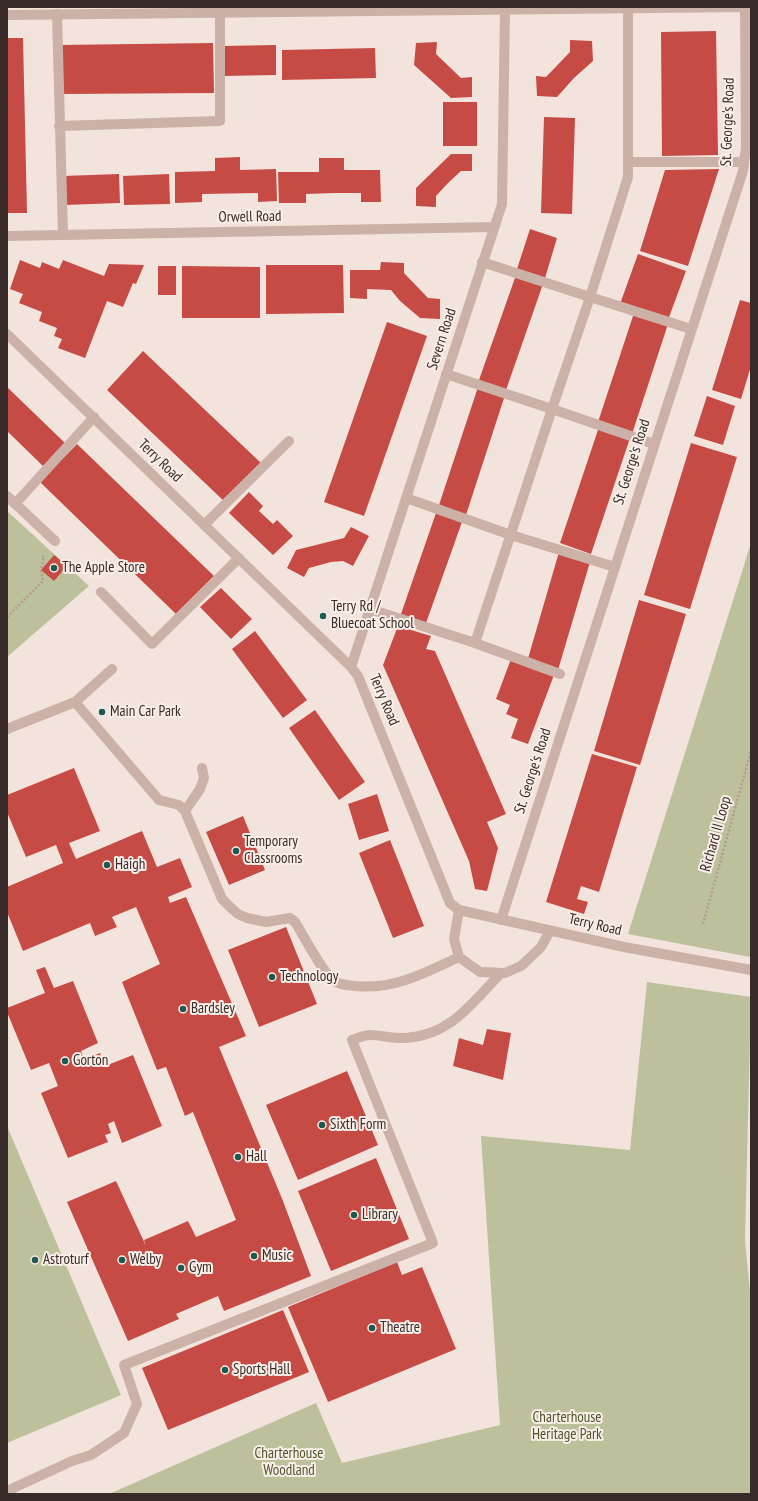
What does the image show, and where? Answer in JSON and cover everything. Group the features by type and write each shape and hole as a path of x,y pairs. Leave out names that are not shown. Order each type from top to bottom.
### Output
{"street":[{"path":"7,15 220,12 311,9 505,10 745,7"},
{"name":"St. George's Road","path":"501,920 743,171 746,146 745,7"},
{"path":"475,643 590,297 628,177 628,9"},
{"name":"Severn Road","path":"351,667 502,204 505,10"},
{"path":"59,126 220,121 220,12"},
{"path":"57,14 63,235"},
{"path":"628,162 744,162"},
{"name":"Orwell Road","path":"7,236 494,227"},
{"path":"482,262 691,329"},
{"name":"Terry Road","path":"7,334 351,667 358,676 450,903 459,910 501,920 624,947 751,970"},
{"path":"446,374 654,444"},
{"path":"15,504 94,418"},
{"path":"204,525 290,441"},
{"path":"7,496 55,542"},
{"path":"406,498 511,535 615,567"},
{"path":"101,592 152,644 239,558"},
{"path":"370,609 475,643 560,674"},
{"path":"7,729 75,702 112,669"},
{"path":"75,702 161,801 179,805 185,812 222,899 238,914 246,918 266,922 290,918 295,922 324,970 334,981 345,985 364,987 382,986 402,982 459,957"},
{"path":"185,812 200,789 204,778 202,768"},
{"path":"459,910 454,939 459,957 480,972 505,973 521,966 541,947 550,930"},
{"path":"7,1491 72,1461 91,1455 124,1433 137,1404 124,1365 433,1244 352,1040 369,1035 394,1038 419,1037 439,1031 455,1021 501,973"}],"path":[{"path":"7,617 43,581 41,570 44,557 39,552"},
{"name":"Richard II Loop","path":"703,924 751,750"}],"green space":[{"path":"7,511 89,586 7,657"},
{"path":"751,543 751,953 750,957 628,934"},
{"path":"647,982 751,997 745,1240 751,1302 751,1494 109,1494 316,1403 342,1463 500,1425 481,1136 630,1150"},
{"name":"Astroturf","path":"7,1126 121,1395 7,1443"}],"building":[{"path":"716,31 718,155 662,156 661,32"},
{"path":"7,38 23,38 27,213 7,213"},
{"path":"570,40 592,41 593,61 574,78 557,97 537,96 536,76 546,77 570,52"},
{"path":"437,42 436,54 461,78 472,77 472,97 451,98 414,65 416,43"},
{"path":"213,43 214,93 61,94 60,45"},
{"path":"276,45 276,75 223,76 222,46"},
{"path":"375,48 376,78 282,80 282,50"},
{"path":"443,102 477,102 477,146 443,146"},
{"path":"544,117 575,118 572,214 541,213"},
{"path":"451,154 472,154 472,171 461,171 448,183 436,196 436,207 416,206 416,188"},
{"path":"240,157 240,170 276,169 277,201 258,202 258,193 202,194 202,202 175,203 175,172 215,171 215,158"},
{"path":"319,158 344,158 344,170 380,170 381,202 361,202 361,193 334,193 306,194 306,203 279,203 278,172 319,172"},
{"path":"719,169 688,266 640,251 665,170"},
{"path":"119,174 120,203 64,205 63,176"},
{"path":"169,174 170,204 124,205 123,176"},
{"path":"530,229 557,238 545,278 517,269"},
{"path":"638,254 686,271 668,320 620,304"},
{"path":"20,260 40,268 42,262 59,269 63,260 104,276 109,264 144,265 136,284 133,283 123,307 107,301 85,358 58,348 62,339 54,336 57,328 39,321 42,312 19,303 23,294 10,289"},
{"path":"381,262 404,263 404,273 428,298 440,299 440,319 420,318 400,301 391,290 367,289 367,299 350,298 350,270 380,270"},
{"path":"266,265 343,265 344,313 266,314"},
{"path":"158,266 176,266 176,295 158,295"},
{"path":"182,266 260,267 260,318 182,318"},
{"path":"516,275 543,284 506,390 479,380"},
{"path":"740,300 751,303 751,366 741,399 712,390"},
{"path":"634,313 668,324 632,434 598,422"},
{"path":"387,322 427,336 364,516 324,502"},
{"path":"143,351 262,464 225,502 107,390"},
{"path":"7,387 65,443 43,466 7,431"},
{"path":"478,387 505,395 466,515 439,505"},
{"path":"707,396 735,406 723,445 694,436"},
{"path":"599,427 630,438 591,554 560,543"},
{"path":"691,443 737,457 690,609 644,595"},
{"path":"77,444 214,576 176,614 40,482"},
{"path":"249,492 263,506 259,511 273,524 277,520 293,536 273,555 229,513"},
{"path":"436,513 462,522 426,623 401,614"},
{"path":"351,527 369,536 353,566 343,561 331,562 309,568 304,577 287,568 296,550 344,538"},
{"path":"559,552 590,562 558,670 527,662"},
{"name":"The Apple Store","path":"54,555 67,566 54,581 41,570"},
{"path":"221,588 252,619 231,639 200,607"},
{"path":"639,600 686,614 640,765 594,751"},
{"path":"398,626 431,636 426,649 435,651 506,814 487,822 498,848 487,891 475,889 469,861 383,665"},
{"path":"255,631 307,700 283,718 232,649"},
{"path":"511,659 554,675 528,744 511,738 518,719 506,714 510,705 496,699"},
{"path":"315,710 365,782 339,800 289,728"},
{"path":"592,754 637,767 599,892 581,886 577,899 588,902 584,914 546,902"},
{"path":"74,768 100,831 69,843 76,859 142,831 157,867 180,858 192,887 168,897 170,903 186,897 246,1036 219,1047 283,1201 311,1276 224,1311 218,1296 176,1314 179,1319 128,1341 67,1202 116,1181 146,1246 144,1240 188,1221 196,1237 236,1220 193,1112 185,1116 166,1067 157,1070 122,982 160,964 136,907 112,917 117,927 95,936 90,923 23,951 7,912 7,887 63,863 56,845 26,857 7,812 7,795"},
{"path":"377,794 389,831 359,840 348,804"},
{"name":"Temporary Classrooms","path":"243,816 265,870 229,885 206,832"},
{"path":"390,840 424,926 393,938 359,853"},
{"name":"Technology","path":"286,927 317,1004 259,1027 228,950"},
{"name":"Gorton","path":"45,967 54,988 73,981 98,1043 81,1051 84,1060 100,1053 105,1066 133,1055 162,1126 122,1143 114,1121 108,1124 111,1133 105,1135 108,1142 68,1158 41,1093 58,1086 49,1063 31,1070 7,1012 7,1008 45,993 36,970"},
{"path":"487,1029 511,1033 503,1080 453,1066 459,1038 483,1045"},
{"name":"Sixth Form","path":"347,1071 378,1145 298,1180 266,1105"},
{"name":"Library","path":"376,1158 409,1239 331,1271 298,1191"},
{"name":"Theatre","path":"397,1262 402,1275 422,1267 456,1349 328,1402 288,1307"},
{"name":"Sports Hall","path":"283,1310 309,1372 168,1430 142,1368"}],"place":[{"name":"The Apple Store","path":"54,568"},
{"name":"Terry Rd / Bluecoat School","path":"323,616"},
{"name":"Main Car Park","path":"102,712"},
{"name":"Temporary Classrooms","path":"236,851"},
{"name":"Haigh","path":"107,865"},
{"name":"Technology","path":"272,977"},
{"name":"Bardsley","path":"183,1009"},
{"name":"Gorton","path":"65,1061"},
{"name":"Sixth Form","path":"322,1125"},
{"name":"Hall","path":"238,1157"},
{"name":"Library","path":"354,1215"},
{"name":"Music","path":"254,1256"},
{"name":"Astroturf","path":"35,1260"},
{"name":"Welby","path":"122,1260"},
{"name":"Gym","path":"181,1268"},
{"name":"Theatre","path":"372,1328"},
{"name":"Sports Hall","path":"225,1370"}],"park label":[{"name":"Charterhouse Heritage Park","path":"567,1426"},
{"name":"Charterhouse Woodland","path":"289,1462"}]}
